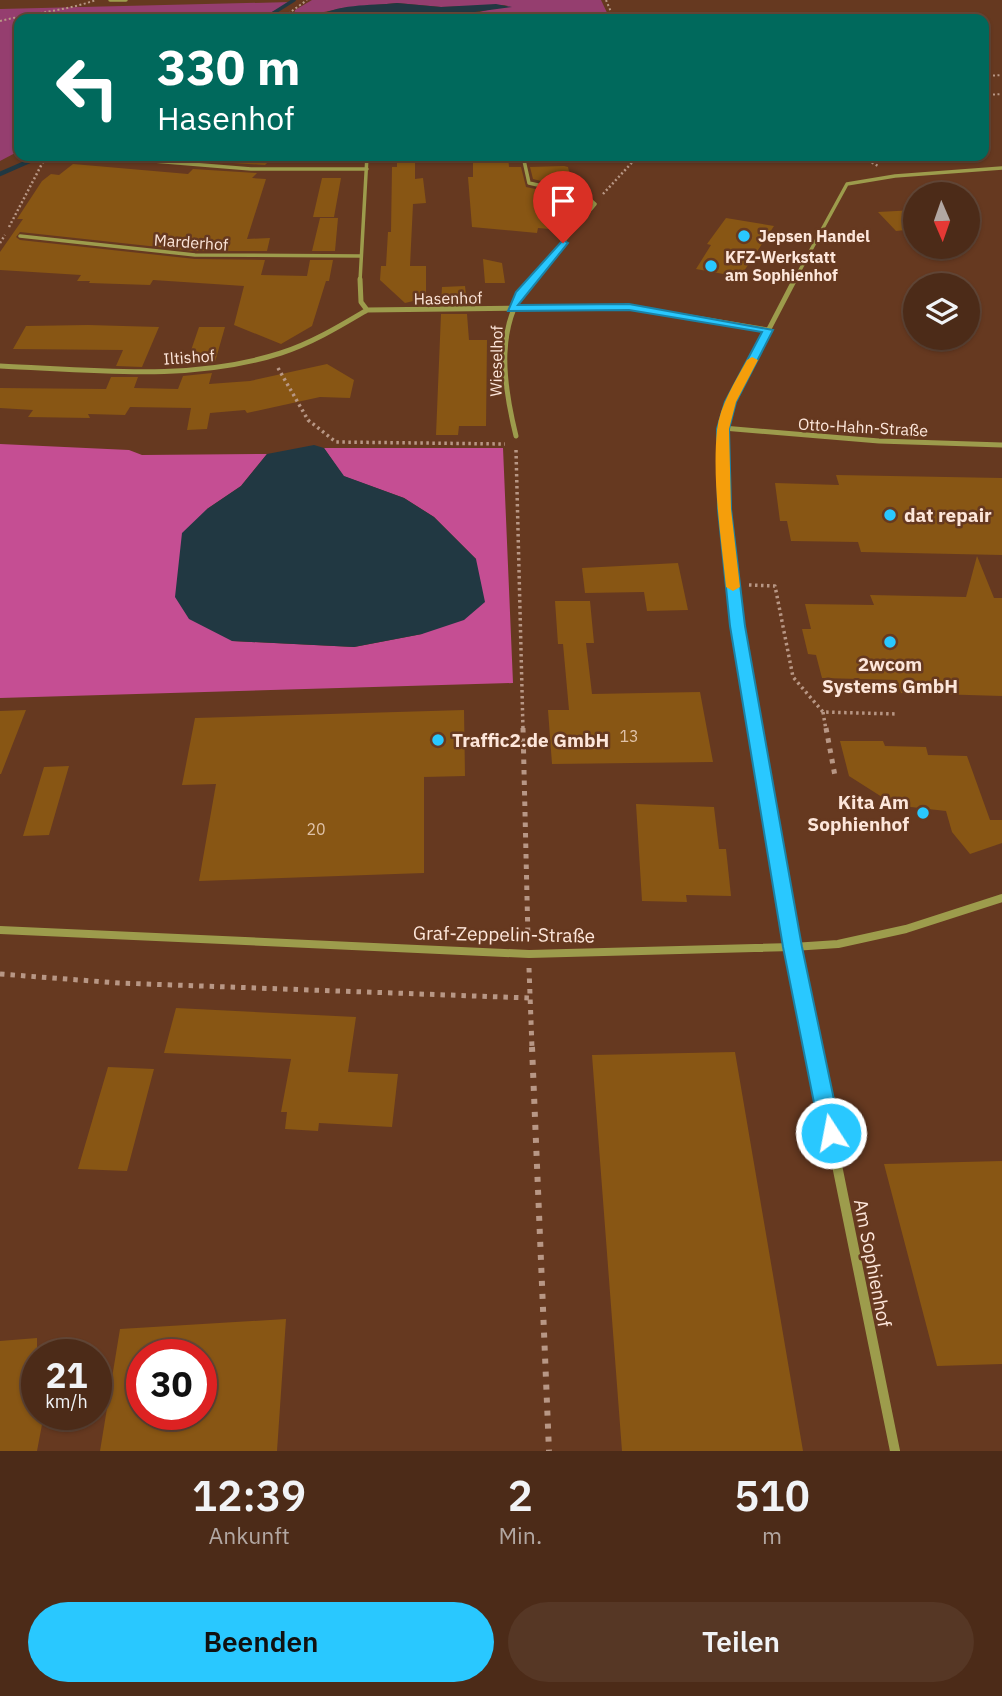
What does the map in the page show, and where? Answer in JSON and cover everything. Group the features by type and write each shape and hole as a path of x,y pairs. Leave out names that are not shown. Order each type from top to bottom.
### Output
{"street":[{"path":"110,0 125,0"},
{"path":"154,161 251,169 367,169"},
{"path":"367,310 361,302 359,292 368,161"},
{"path":"524,161 529,183 593,200"},
{"name":"Am Sophienhof","path":"895,1451 793,947 733,585 724,509 723,429 731,402 836,198 847,184 895,176 1002,169"},
{"name":"Wieselhof","path":"516,436 508,406 506,327 512,308 519,294 592,209 593,200"},
{"name":"Marderhof","path":"20,236 195,255 362,256"},
{"name":"Hasenhof","path":"367,310 629,307 768,330"},
{"name":"Iltishof","path":"0,366 168,372 221,367 271,356 300,346 367,310"},
{"name":"Otto-Hahn-Straße","path":"723,429 866,441 1002,445"},
{"name":"Graf-Zeppelin-Straße","path":"0,930 529,954 793,947 838,944 906,929 1002,898"}],"path":[{"path":"27,14 71,9 97,0"},
{"path":"288,14 307,0"},
{"path":"0,243 43,161"},
{"path":"593,200 633,161"},
{"path":"271,356 308,420 336,442 516,444"},
{"path":"733,585 775,586 793,677 799,686 814,697 823,712 835,776"},
{"path":"823,712 897,715"},
{"path":"0,974 119,983 530,998"}],"shaded area":[{"path":"312,0 601,0 608,14 471,14 508,5 441,7 397,3 343,8 321,14 294,14 295,10"},
{"path":"291,2 268,14 14,14 14,154 0,161 0,9"},
{"path":"0,444 129,450 142,455 267,454 241,486 207,509 232,641 354,647 422,634 476,559 434,517 404,498 343,476 324,448 503,448 513,683 0,698"}],"water":[{"path":"397,3 441,7 496,4 512,7 460,14 323,14 365,5"},
{"path":"314,445 324,448 344,476 404,498 434,517 476,559 485,602 464,620 422,634 354,647 232,641 189,619 175,597 182,533 207,509 241,486 267,454"}],"building":[{"path":"201,161 269,161 265,165"},
{"path":"397,161 415,161 415,179 423,178 426,203 413,204 410,266 426,266 426,298 405,303 380,280 381,266 386,266 388,232 391,232 392,167 397,167"},
{"path":"508,161 509,167 521,167 526,187 573,197 554,218 550,229 538,228 537,233 472,227 468,177 473,177 473,162"},
{"path":"73,164 188,174 193,169 257,173 252,178 266,179 247,239 270,238 267,251 195,251 20,232 16,237 20,240 195,259 265,260 261,275 307,276 310,260 333,260 329,281 326,281 312,326 281,344 234,325 244,286 153,280 150,285 89,283 90,281 77,281 81,275 0,270 0,252 23,219 17,219 42,181 51,174 59,175"},
{"path":"530,167 568,167 573,189 533,179"},
{"path":"322,178 341,178 334,217 313,217"},
{"path":"903,211 903,230 896,231 878,212"},
{"path":"320,218 338,218 335,251 312,251"},
{"path":"726,218 774,226 740,277 696,269 711,245 707,244"},
{"path":"483,259 502,263 505,283 485,283"},
{"path":"465,286 467,304 441,304 442,287"},
{"path":"441,314 467,314 469,340 487,340 486,426 459,426 458,435 436,435"},
{"path":"26,326 159,327 142,367 116,366 123,350 13,349"},
{"path":"199,327 225,327 215,362 186,365"},
{"path":"327,364 354,380 350,398 320,397 247,413 245,410 210,413 207,429 187,430 191,408 130,407 125,415 88,414 90,418 28,417 33,410 0,408 0,388 106,389 111,377 138,377 134,388 178,389 183,376 212,373 209,384 250,381"},
{"name":"dat repair","path":"836,475 1002,478 1002,555 861,552 858,542 791,541 787,521 780,521 775,483 839,485"},
{"name":"2wcom Systems GmbH","path":"977,556 994,598 1002,598 1002,696 901,693 897,680 822,678 816,655 808,654 802,629 811,629 805,604 874,605 870,595 966,597"},
{"path":"678,563 688,610 647,611 644,592 585,593 582,568"},
{"path":"555,601 590,601 594,643 586,643 592,694 700,692 713,762 552,764 548,710 569,710 563,644 558,644"},
{"path":"26,710 1,774 0,774 0,711"},
{"path":"464,710 465,776 424,777 424,873 199,881 216,784 182,785 195,718"},
{"path":"840,741 883,741 885,746 926,747 928,755 967,756 990,820 1002,820 1002,843 970,854 952,832 946,811 902,806 849,776"},
{"path":"69,766 49,835 23,836 44,767"},
{"path":"636,804 714,807 719,849 726,849 731,896 686,895 687,902 642,901"},
{"path":"176,1008 356,1017 348,1072 398,1074 392,1127 319,1123 318,1131 285,1129 287,1112 281,1112 291,1059 164,1053"},
{"path":"735,1052 803,1451 622,1451 592,1055"},
{"path":"108,1067 154,1069 127,1171 78,1169"},
{"path":"1002,1161 1002,1364 937,1366 884,1164"},
{"path":"286,1319 277,1451 100,1451 103,1430 112,1430 112,1378 120,1329"},
{"path":"21,1339 21,1430 41,1430 37,1451 0,1451 0,1341"}],"waterway":[{"path":"272,14 294,0"},
{"path":"0,174 30,161"}],"slow traffic":[{"path":"733,587 724,509 723,429 731,402 752,360"}],"place":[{"name":"Jepsen Handel","path":"744,236"},
{"name":"KFZ-Werkstatt am Sophienhof","path":"711,266"},
{"name":"dat repair","path":"890,515"},
{"name":"2wcom Systems GmbH","path":"890,642"},
{"name":"Traffic2.de GmbH","path":"438,740"},
{"name":"Kita Am Sophienhof","path":"923,813"}],"route":[{"path":"563,243 519,294 512,308 629,307 768,330 731,402 723,429 724,509 737,626 793,947 831,1133"}]}
